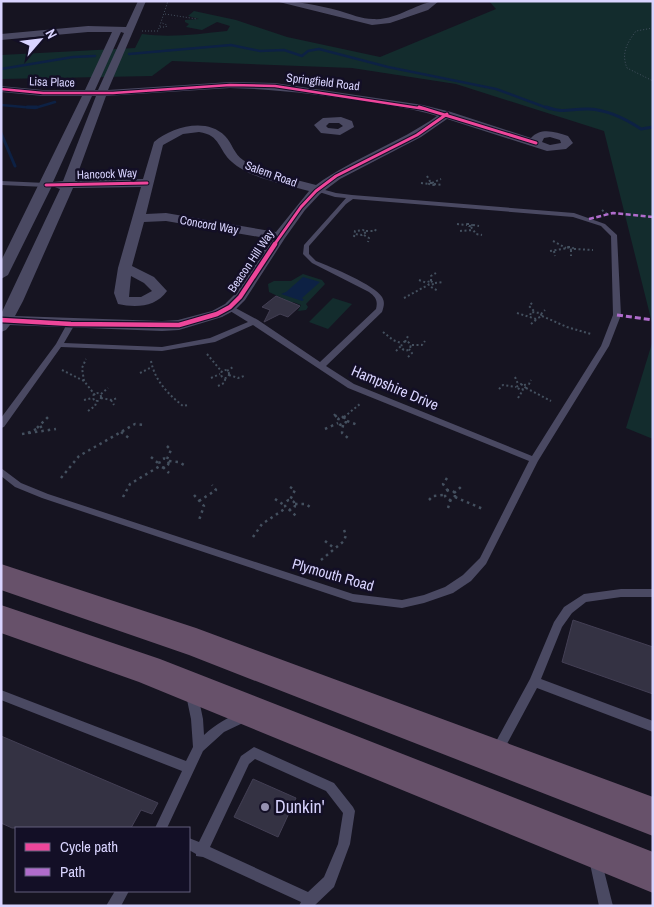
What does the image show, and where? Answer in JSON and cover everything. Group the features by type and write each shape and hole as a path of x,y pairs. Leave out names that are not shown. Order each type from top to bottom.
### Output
{"highway":[{"path":"1,577 196,643 653,817"},
{"path":"1,619 148,670 653,873"}],"street":[{"path":"3,323 68,185 102,93 134,30 142,1"},
{"path":"279,1 319,8 372,22 387,21 425,8 435,1"},
{"path":"1,275 46,185 123,17"},
{"path":"1,37 88,29 134,30"},
{"name":"Springfield Road","path":"102,93 252,85 338,94 396,102 447,114 536,143"},
{"name":"Lisa Place","path":"1,89 43,93 102,93"},
{"path":"327,120 327,113 338,94"},
{"name":"Beacon Hill Way","path":"3,323 179,325 202,320 230,307 240,296 254,272 301,206 318,190 336,176 417,135 447,114"},
{"name":"Salem Road","path":"125,268 158,144 163,138 180,132 210,131 222,139 231,155 238,162 276,177 318,190"},
{"name":"Hancock Way","path":"46,185 147,183"},
{"name":"Concord Way","path":"139,218 166,217 279,237"}],"lane":[{"path":"1,183 46,185"},
{"name":"Salem Road","path":"318,190 352,197 574,215 603,225 614,235"},
{"path":"321,366 380,310 381,304 378,295 372,290 314,262 306,256 306,246 344,203 352,197"},
{"name":"Plymouth Road","path":"1,471 18,485 45,496 353,598 402,604 449,590 467,578 483,561 534,460 605,346 617,315 614,235"},
{"name":"Hampshire Drive","path":"230,307 351,386 534,460"},
{"path":"59,345 162,349 212,340 254,322"},
{"path":"1,425 59,345 71,324"},
{"path":"494,756 534,682 558,625 568,610 584,598 621,593 653,593"},
{"path":"534,682 653,727"},
{"path":"188,686 194,699 199,747"},
{"path":"1,694 189,768"},
{"path":"160,827 199,747 220,728 252,712"},
{"path":"190,845 201,852 308,902 329,882 344,844 350,811 330,787 254,754 245,760 201,852"},
{"path":"592,849 606,906"},
{"path":"113,906 121,892"}],"path":[{"path":"134,30 158,31 168,1"},
{"path":"165,14 197,19"},
{"path":"160,27 167,25 161,23"},
{"path":"653,28 636,32 623,50 625,65 632,72 653,81"},
{"path":"427,176 432,184"},
{"path":"432,184 441,179"},
{"path":"422,183 442,185"},
{"path":"602,210 607,214"},
{"path":"457,224 469,224 476,234 482,235"},
{"path":"460,231 479,226"},
{"path":"368,242 369,238 364,235 355,235 355,231 358,228 375,232 376,229"},
{"path":"364,235 366,231"},
{"path":"553,241 572,249 593,250"},
{"path":"571,243 571,256"},
{"path":"555,256 552,251 568,248"},
{"path":"429,284 431,276 436,273"},
{"path":"419,280 429,284 438,291"},
{"path":"404,298 429,284 443,282"},
{"path":"532,303 529,306 541,315 567,327 591,334"},
{"path":"532,324 545,310"},
{"path":"530,316 531,312 534,311"},
{"path":"517,313 538,318"},
{"path":"384,332 412,353 408,358"},
{"path":"396,351 408,336"},
{"path":"402,344 422,345 425,341"},
{"path":"408,349 412,345"},
{"path":"207,354 226,377"},
{"path":"84,381 82,368 86,358"},
{"path":"151,361 157,378 172,397 183,406 188,404"},
{"path":"140,373 152,367"},
{"path":"211,378 232,367"},
{"path":"62,370 84,381 94,394 111,400 114,405"},
{"path":"227,371 229,375 242,381"},
{"path":"218,386 224,383 229,375"},
{"path":"238,378 244,376"},
{"path":"514,376 517,386"},
{"path":"518,398 524,387 531,380"},
{"path":"499,389 503,385 524,387 551,401"},
{"path":"517,386 524,387"},
{"path":"88,410 95,406 97,400 108,388"},
{"path":"92,398 94,394"},
{"path":"84,400 92,398 97,400"},
{"path":"111,400 118,398"},
{"path":"338,419 360,404"},
{"path":"334,414 338,419 338,423"},
{"path":"36,430 40,423 48,417"},
{"path":"342,418 358,425"},
{"path":"347,421 343,425 342,433 348,438"},
{"path":"325,429 338,423 343,425"},
{"path":"61,478 79,456 135,424 144,425"},
{"path":"27,434 45,425"},
{"path":"22,434 56,429"},
{"path":"121,432 129,438"},
{"path":"123,497 130,484 160,465 168,465 171,450 166,446"},
{"path":"151,457 169,473"},
{"path":"160,465 162,459 179,462 184,465"},
{"path":"447,478 443,484 448,491 483,509"},
{"path":"199,501 216,490 212,485"},
{"path":"448,508 451,499 462,486"},
{"path":"286,507 286,501 290,500 295,490 290,487"},
{"path":"444,495 448,491"},
{"path":"194,495 204,506 199,520"},
{"path":"429,500 433,496 444,495 451,499"},
{"path":"275,499 296,516"},
{"path":"290,500 295,504"},
{"path":"253,538 257,529 271,516 286,507 294,507 295,504 306,504 310,507"},
{"path":"320,560 344,541 346,535 344,530"},
{"path":"326,541 334,548"}],"green space":[{"path":"489,1 653,1 653,327 604,131 456,84 352,68 172,61 152,76 1,79 1,55 135,48 142,34 174,36 227,31 230,26 217,22 202,30 186,27 189,24 185,20 199,19 188,16 194,11 236,20 287,37 380,57 496,9"},
{"path":"303,274 322,280 325,284 306,304 308,307 306,310 298,311 301,305 293,302 289,305 284,299 269,292 268,284 274,281 291,281"},
{"path":"333,298 352,304 328,329 309,322"},
{"path":"653,340 653,439 626,428"}],"water":[{"path":"303,277 320,282 302,298 304,300 281,294 286,292"}],"building":[{"path":"276,296 300,306 288,317 280,314 264,322 270,310 262,307"},
{"path":"573,620 653,647 653,694 562,662"},
{"path":"1,736 158,803 152,814 141,810 132,827 12,828 1,823"},
{"name":"Dunkin'","path":"253,779 296,798 278,837 234,817"}],"waterway":[{"path":"129,54 231,45 260,51 284,50 302,56 308,51 319,49 388,67 496,89 550,109"},
{"path":"1,69 73,57 95,56"},
{"path":"1,105 35,108 55,102"},
{"path":"27,107 37,107"},
{"path":"546,107 563,110 603,111 641,129 653,127"},
{"path":"1,133 15,166"}],"marked path":[{"path":"589,219 613,213 653,217"},
{"path":"617,315 653,320"}],"cycle path":[{"path":"1,89 43,93 113,93 230,85 275,86 423,108 536,143"},
{"path":"1,320 162,326 179,325 217,314 230,307 240,297 279,237 301,207 316,191 336,176 417,135 447,114"},
{"path":"46,185 147,183"}],"place":[{"name":"Dunkin'","path":"265,807"}]}
